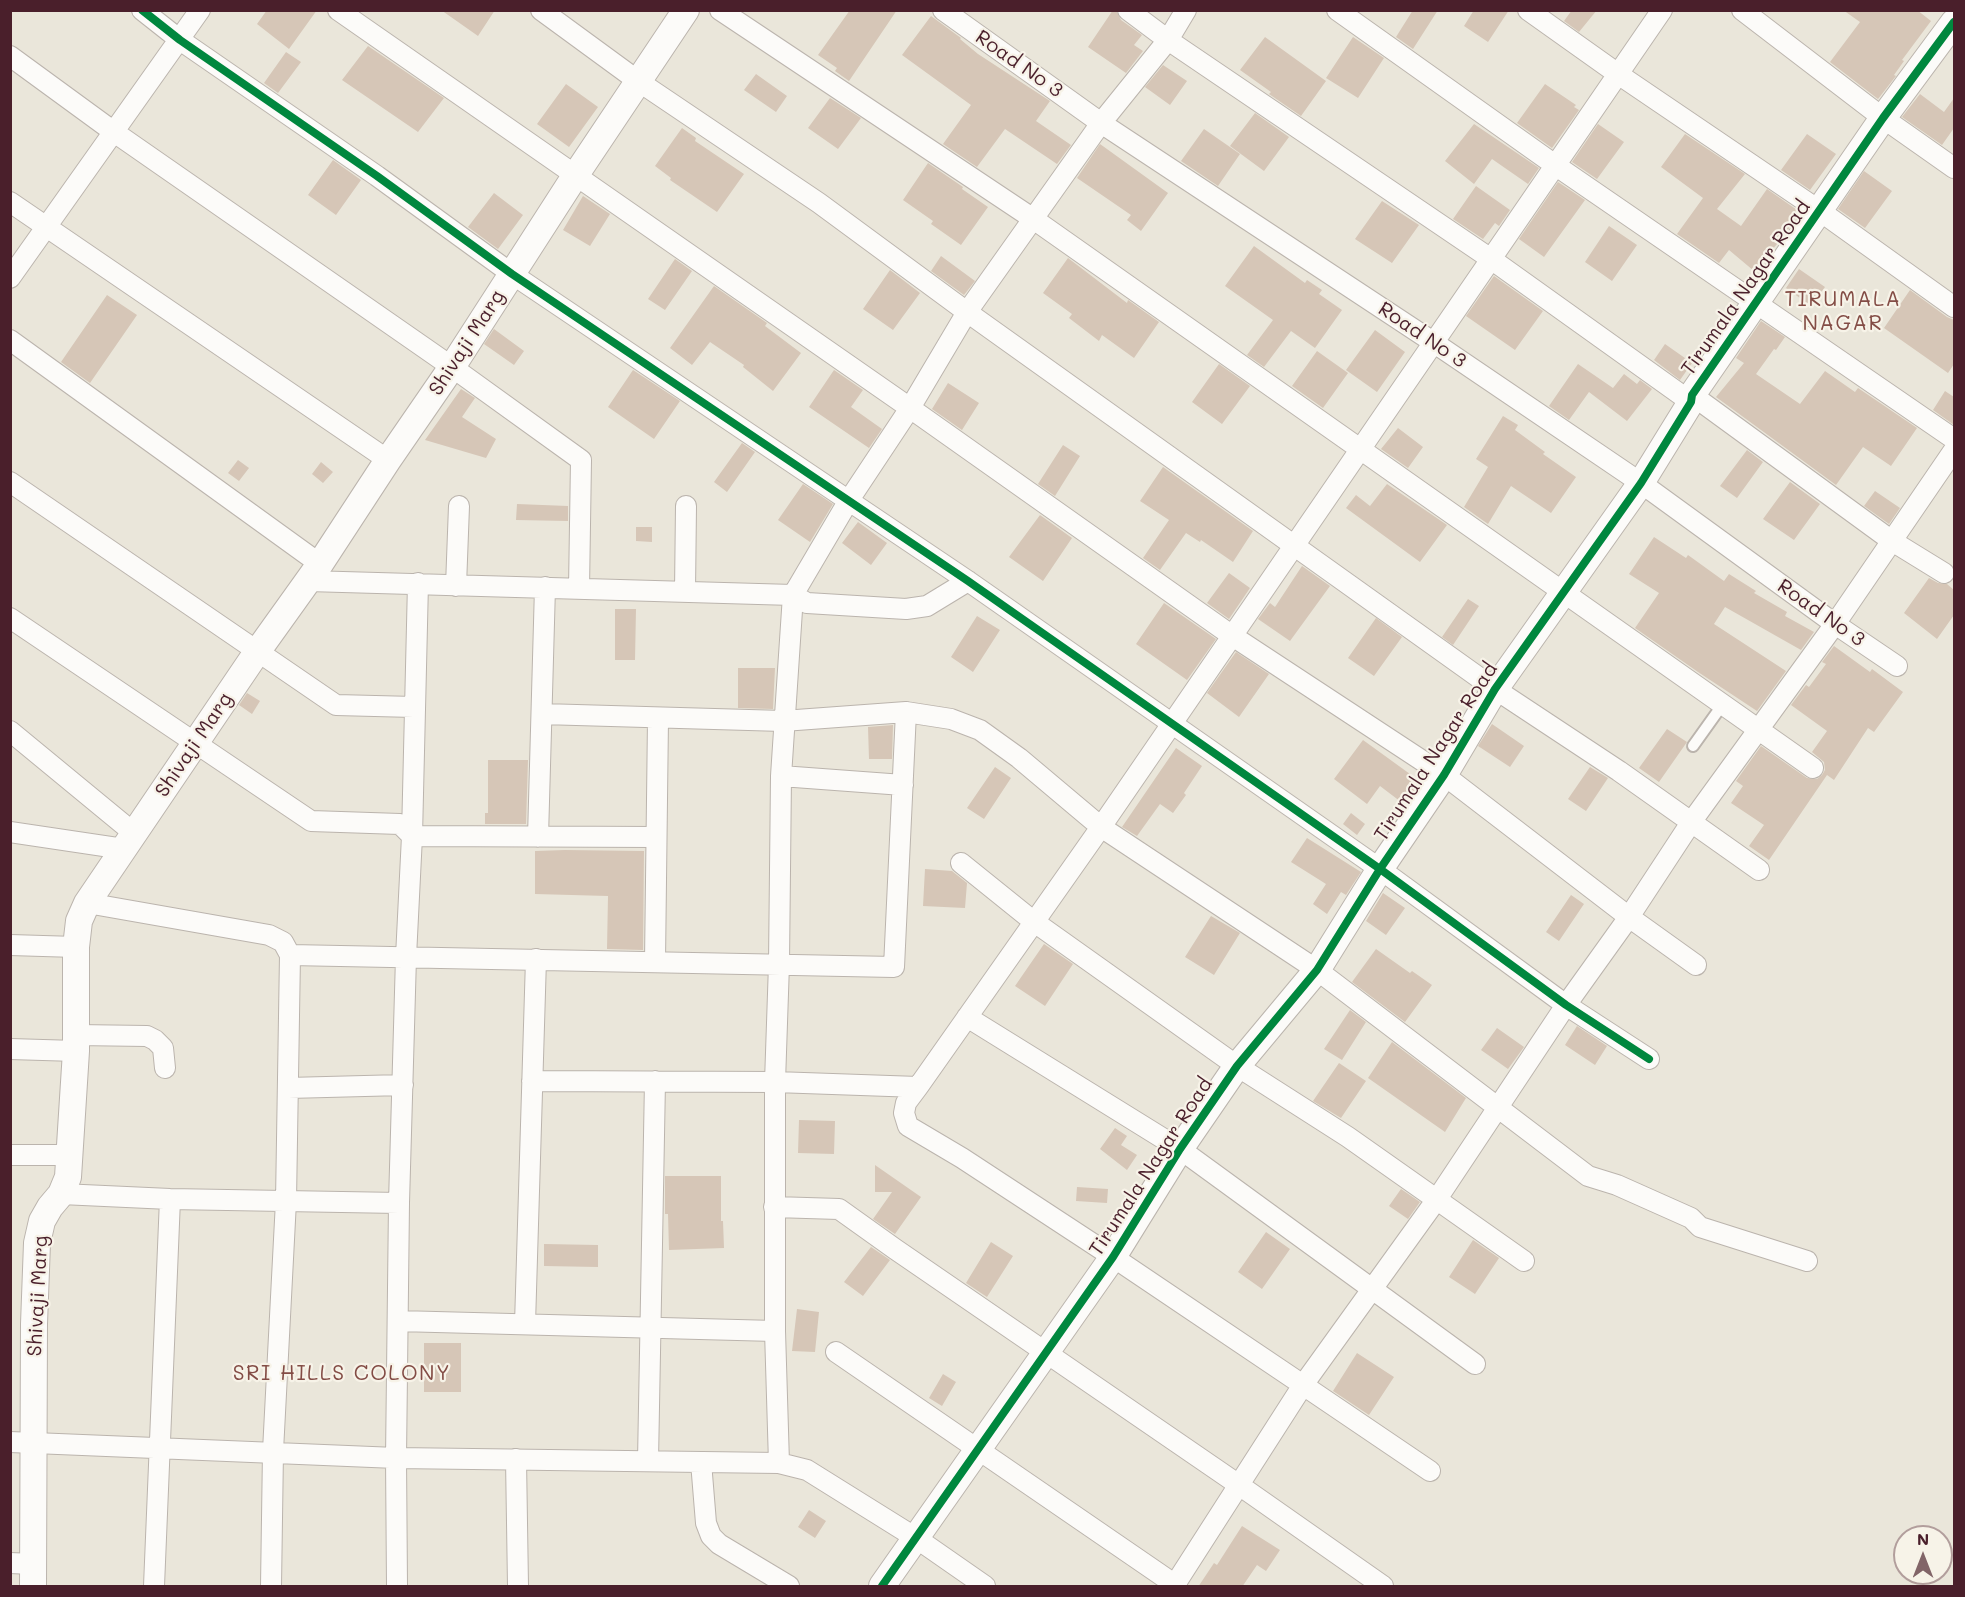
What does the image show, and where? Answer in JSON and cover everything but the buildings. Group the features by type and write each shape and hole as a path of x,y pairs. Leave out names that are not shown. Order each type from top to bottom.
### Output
{"street":[{"path":"142,10 180,40 512,274 968,580 1380,869 1566,1005 1649,1059"},
{"path":"10,278 200,10"},
{"path":"338,10 910,408 1231,635 1444,775 1696,965"},
{"path":"541,10 638,81 819,203 967,312 1495,689 1692,821 1759,870"},
{"name":"Shivaji Marg","path":"26,1571 23,1442 34,1324 37,1243 42,1221 61,1194 68,1177 71,1155 76,1043 76,947 79,921 87,903 452,367 575,176 686,10"},
{"path":"720,10 1032,218 1813,768"},
{"name":"Road No 3","path":"943,10 1101,123 1433,342 1641,483 1834,624 1897,666"},
{"path":"1128,10 1168,40 1491,259 1892,541 1944,573"},
{"path":"779,1463 775,1331 775,1082 783,721 793,595 849,500 910,408 967,312 1101,123 1168,40 1186,10"},
{"path":"1337,10 1556,165 1954,439"},
{"path":"1528,10 1820,211 1954,308"},
{"path":"1430,1471 1113,1257 962,1158 908,1126 904,1113 906,1103 1101,827 1662,10"},
{"path":"1742,10 1883,118 1954,168"},
{"path":"1943,10 1954,20"},
{"name":"Tirumala Nagar Road","path":"882,1587 979,1450 1045,1351 1113,1257 1180,1149 1237,1066 1317,970 1380,869 1444,775 1495,689 1641,483 1692,399 1883,118 1954,20"},
{"path":"10,56 114,132 452,367 581,460 579,590"},
{"path":"10,202 388,460"},
{"path":"10,340 314,572 456,586 793,595 807,603 906,609 927,606 968,580"},
{"path":"836,1352 1175,1586 1303,1385 1437,1199 1692,821 1834,624 1954,450"},
{"path":"10,482 336,705 414,707"},
{"path":"456,586 459,506"},
{"path":"685,591 686,506"},
{"path":"396,1587 399,1203 418,583"},
{"path":"538,837 545,587"},
{"path":"10,618 311,821 400,824 412,836 656,837"},
{"path":"542,714 783,721 906,712 951,719 980,729 1101,827 1317,970 1588,1176 1617,1185 1691,1218 1700,1227 1807,1261"},
{"path":"290,955 894,967 906,712"},
{"path":"655,961 658,719"},
{"path":"10,731 129,841"},
{"path":"781,776 903,785"},
{"path":"10,832 129,841"},
{"path":"961,863 1033,921 1237,1066 1348,1137 1524,1261"},
{"path":"87,903 269,935 283,942 290,955 286,1201 273,1451 271,1587"},
{"path":"10,945 76,947"},
{"path":"525,1324 536,959"},
{"path":"967,1017 1180,1149 1475,1364"},
{"path":"10,1049 147,1036 163,1048 165,1068"},
{"path":"532,1081 775,1082 918,1087"},
{"path":"648,1461 655,1081"},
{"path":"288,1088 403,1085"},
{"path":"10,1155 71,1155"},
{"path":"61,1194 170,1199 399,1203"},
{"path":"154,1587 170,1199"},
{"path":"774,1207 839,1209 1383,1587"},
{"path":"398,1321 775,1331"},
{"path":"23,1442 396,1458 794,1465 807,1470 916,1538 985,1587"},
{"path":"516,1459 518,1587"},
{"path":"701,1462 706,1523 711,1536 789,1587"}],"lane":[{"path":"1693,746 1724,704"}],"cycle path":[{"path":"142,10 180,40 377,176 512,274 968,581 1380,869 1566,1005 1649,1059"},
{"path":"882,1586 1113,1257 1180,1149 1237,1066 1317,970 1380,869 1444,775 1495,689 1641,483 1691,402 1692,395 1883,118 1954,22"}],"district":[{"name":"TIRUMALA NAGAR","path":"1843,312"},
{"name":"SRI HILLS COLONY","path":"342,1374"}]}
